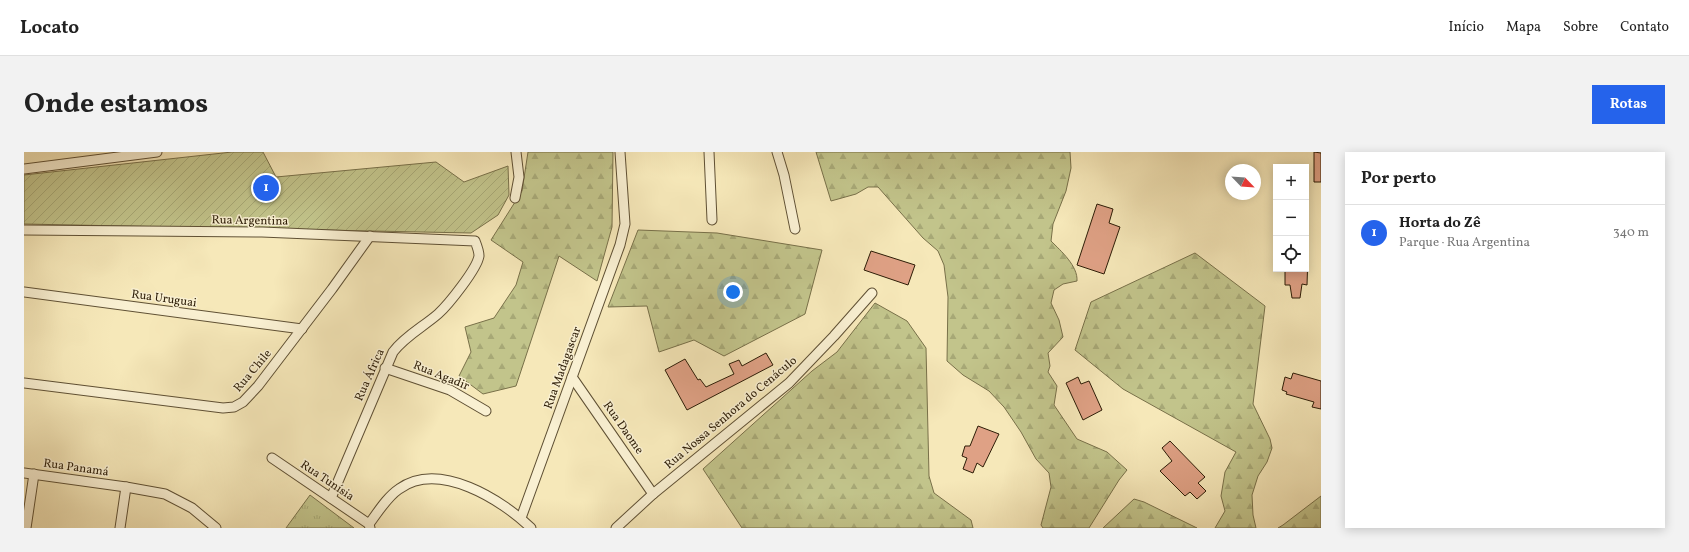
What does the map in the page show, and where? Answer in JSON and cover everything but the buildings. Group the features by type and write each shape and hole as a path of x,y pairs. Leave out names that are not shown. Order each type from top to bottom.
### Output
{"street":[{"path":"24,169 157,152"},
{"path":"515,198 519,177 516,152"},
{"name":"Rua Madagascar","path":"521,518 613,267 625,224 620,152"},
{"path":"709,152 712,220"},
{"path":"777,152 784,175 795,229"},
{"name":"Rua Argentina","path":"24,230 262,232 475,241"},
{"name":"Rua Chile","path":"24,383 223,408 234,408 243,402 258,386 370,236"},
{"name":"Rua África","path":"331,498 385,368 397,346 439,313 469,276 479,256 475,241"},
{"name":"Rua Uruguai","path":"24,292 302,329"},
{"name":"Rua Nossa Senhora do Cenáculo","path":"616,528 653,494 789,383 872,294"},
{"name":"Rua Agadir","path":"385,368 450,390 486,411"},
{"name":"Rua Daome","path":"572,377 653,494"},
{"name":"Rua Tunísia","path":"272,458 369,526"},
{"name":"Rua Panamá","path":"24,473 165,494 178,499 192,508 216,528"},
{"path":"26,528 34,474"},
{"path":"369,526 390,497 400,488 411,483 436,479 452,481 500,503 521,518 531,528"},
{"path":"120,528 126,487"}],"green space":[{"path":"232,152 263,152 276,177 436,162 464,182 508,166 509,195 498,215 471,233 24,224 24,175"},
{"path":"528,152 613,152 612,227 597,281 559,256 516,386 483,394 459,376 471,352 465,327 494,318 516,285 523,262 491,240 522,191"},
{"path":"816,152 1070,152 1071,168 1066,191 1053,224 1051,241 1072,264 1077,275 1077,281 1063,284 1054,290 1051,303 1059,320 1063,337 1048,353 1050,366 1048,372 1057,386 1054,405 1077,439 1107,452 1127,470 1119,480 1089,528 1043,528 1041,525 1051,487 1049,473 1036,459 1021,432 1004,407 989,391 963,375 947,361 948,297 944,265 938,251 923,238 878,187 868,187 856,194 831,201"},
{"path":"638,230 717,233 822,250 805,314 724,356 694,340 659,352 647,306 608,307"},
{"path":"1195,253 1265,306 1253,404 1270,439 1272,448 1267,462 1258,476 1252,495 1253,515 1256,528 1215,528 1225,511 1221,496 1225,472 1236,452 1123,389 1075,350 1091,302"},
{"path":"875,303 907,321 926,348 929,476 934,493 971,520 973,528 742,528 703,469 812,371 837,352"},
{"path":"310,495 354,528 286,528"},
{"path":"1321,496 1321,528 1278,528 1283,525"},
{"path":"1134,499 1144,502 1197,528 1103,528"}],"place":[{"name":"Horta do Zê","path":"266,188"}]}
